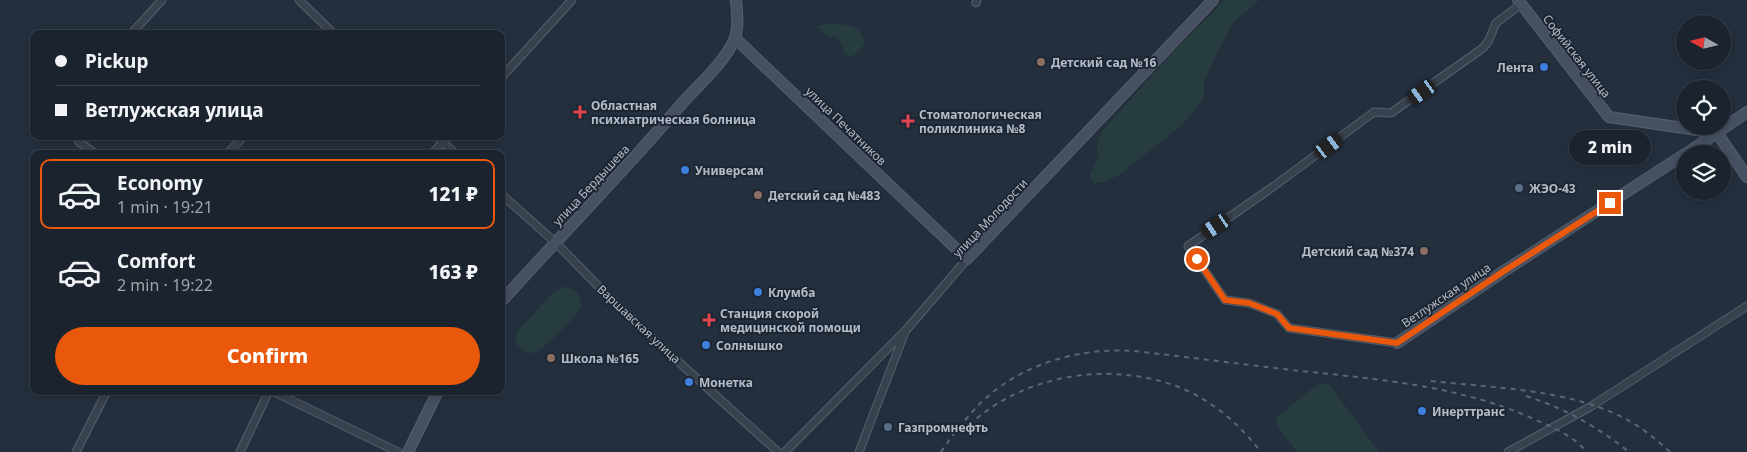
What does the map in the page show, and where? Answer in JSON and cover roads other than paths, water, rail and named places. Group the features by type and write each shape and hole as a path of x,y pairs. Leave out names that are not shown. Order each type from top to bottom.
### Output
{"street":[{"path":"135,30 162,0"},
{"path":"299,0 330,30"},
{"path":"505,74 572,0"},
{"path":"734,38 737,20 736,0"},
{"name":"улица Молодости","path":"785,452 906,329 967,259 1213,0"},
{"path":"1397,343 1289,328 1277,314 1249,303 1225,300 1188,246 1274,186 1374,112 1391,113 1483,48 1488,42 1496,22 1520,2"},
{"name":"Софийская улица","path":"1520,2 1609,117 1676,127"},
{"name":"улица Бердышева","path":"505,298 663,126 725,55 734,38"},
{"name":"улица Печатников","path":"734,38 967,259"},
{"name":"Ветлужская улица","path":"1731,123 1747,112"},
{"name":"Ветлужская улица","path":"1699,145 1714,135"},
{"path":"1718,135 1747,177"},
{"path":"81,140 80,142 91,150"},
{"path":"231,150 240,140"},
{"path":"435,150 444,140"},
{"name":"Ветлужская улица","path":"1397,343 1676,160"},
{"name":"Варшавская улица","path":"505,198 555,242 653,338 778,452"},
{"path":"1508,452 1590,407 1747,306"},
{"path":"859,452 906,329"},
{"path":"76,452 105,395"},
{"path":"240,452 269,395"},
{"path":"279,395 398,452"},
{"path":"408,452 436,395"}],"railway":[{"path":"941,452 974,410 1007,382 1027,371 1069,356 1090,352 1112,351 1134,351 1354,377 1447,391 1507,408 1557,429 1582,446 1587,452"},
{"path":"962,432 984,413 1009,397 1036,385 1094,374 1124,375 1153,379 1193,393 1235,423 1261,452"},
{"path":"1431,381 1507,388 1560,396 1585,403 1609,411 1631,422 1670,452"},
{"path":"1526,396 1554,406 1580,419 1605,434 1629,452"}],"place":[{"name":"Детский сад №16","path":"1041,62"},
{"name":"Лента","path":"1544,67"},
{"name":"Областная психиатрическая болница","path":"580,112"},
{"name":"Стоматологическая поликлиника №8","path":"908,121"},
{"name":"Универсам","path":"685,170"},
{"name":"ЖЭО-43","path":"1519,188"},
{"name":"Детский сад №483","path":"758,195"},
{"name":"Детский сад №374","path":"1424,251"},
{"name":"Клумба","path":"758,292"},
{"name":"Станция скорой медицинской помощи","path":"709,320"},
{"name":"Солнышко","path":"706,345"},
{"name":"Школа №165","path":"551,358"},
{"name":"Монетка","path":"689,382"},
{"name":"Инерттранс","path":"1422,411"},
{"name":"Газпромнефть","path":"888,427"}]}
